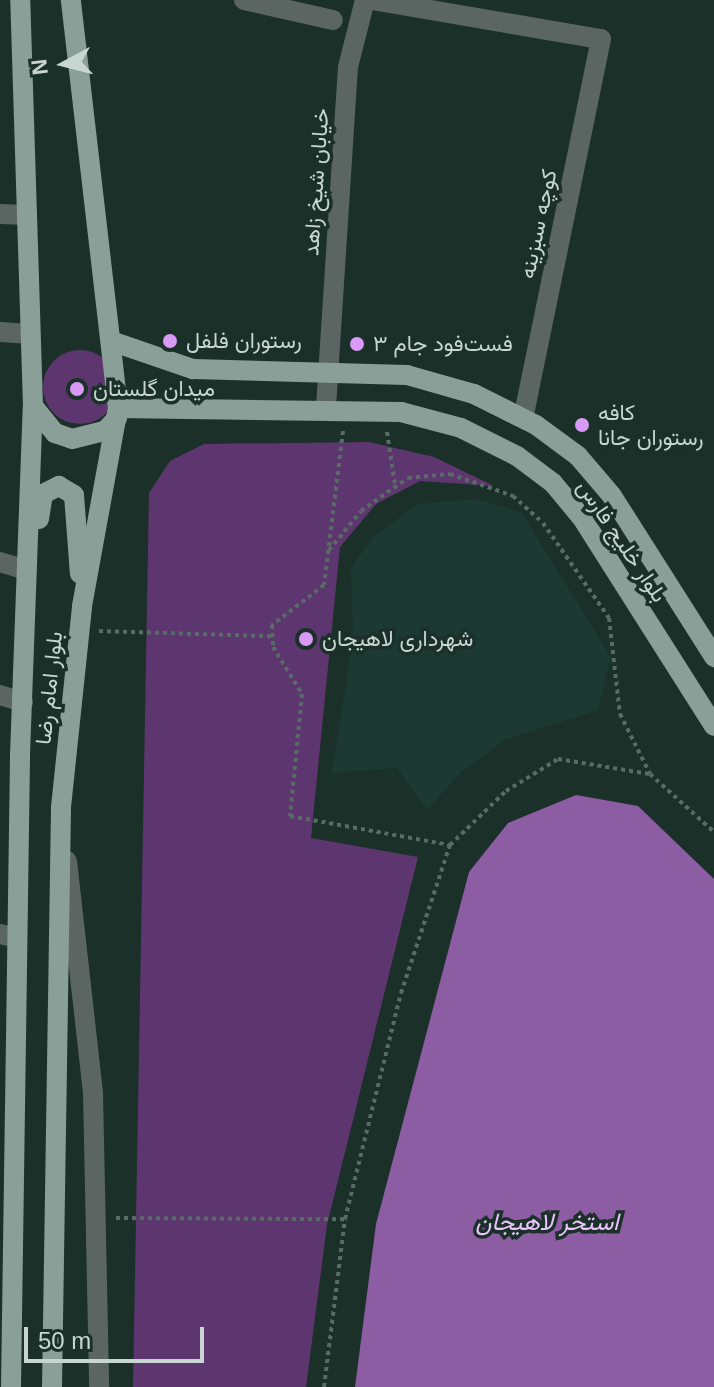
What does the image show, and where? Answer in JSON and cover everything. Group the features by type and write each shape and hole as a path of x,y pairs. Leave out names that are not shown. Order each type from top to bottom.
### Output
{"main road":[{"name":"بلوار امام رضا","path":"11,1387 7,1174 8,936 23,702 33,406 20,0"},
{"name":"بلوار امام رضا","path":"52,1387 61,807 82,606 118,413 71,0"},
{"name":"بلوار خلیج فارس","path":"111,341 193,369 327,370 407,375 474,394 523,418 578,456 612,496 714,657"},
{"path":"33,406 55,433 72,439 105,431 118,413"},
{"name":"بلوار خلیج فارس","path":"118,413 336,408 383,411 461,428 553,483 714,726"},
{"path":"25,618 43,494 59,486 74,495 82,606"}],"street":[{"path":"244,0 333,20"},
{"name":"خیابان شیخ زاهد","path":"336,408 327,370 348,67 365,0"},
{"name":"کوچه سبزینه","path":"372,0 601,39 523,418"},
{"path":"0,214 27,215"},
{"path":"0,332 30,334"},
{"path":"0,562 27,570"},
{"path":"0,695 23,702"},
{"path":"61,807 93,1093 99,1387"}],"path":[{"path":"336,408 324,585 295,601 272,625 272,636 302,694 290,816 450,845"},
{"path":"383,411 395,485"},
{"path":"328,550 395,485 450,474 513,496 543,523 609,618 620,714 650,774 714,832"},
{"path":"80,631 272,636"},
{"path":"324,1387 345,1219 401,993 450,845 506,791 558,759 650,774"},
{"path":"96,1218 345,1219"}],"shaded area":[{"path":"80,350 101,356 111,366 117,387 111,408 101,418 80,424 59,418 49,408 43,387 49,366 59,356"},
{"path":"369,442 434,457 494,486 420,481 376,504 340,547 311,838 418,857 327,1225 306,1387 133,1387 149,493 170,461 204,444"},
{"path":"477,499 521,512 611,657 598,710 505,740 462,771 427,810 397,768 332,773 353,638 351,568 373,537 418,504"}],"water":[{"name":"استخر لاهیجان","path":"576,795 638,806 714,879 714,1387 355,1387 376,1224 469,872 508,823"}],"place":[{"name":"رستوران فلفل","path":"170,341"},
{"name":"فست‌فود جام ۳","path":"357,344"},
{"name":"میدان گلستان","path":"77,389"},
{"name":"کافه رستوران جانا","path":"582,425"},
{"name":"شهرداری لاهیجان","path":"306,639"}]}
